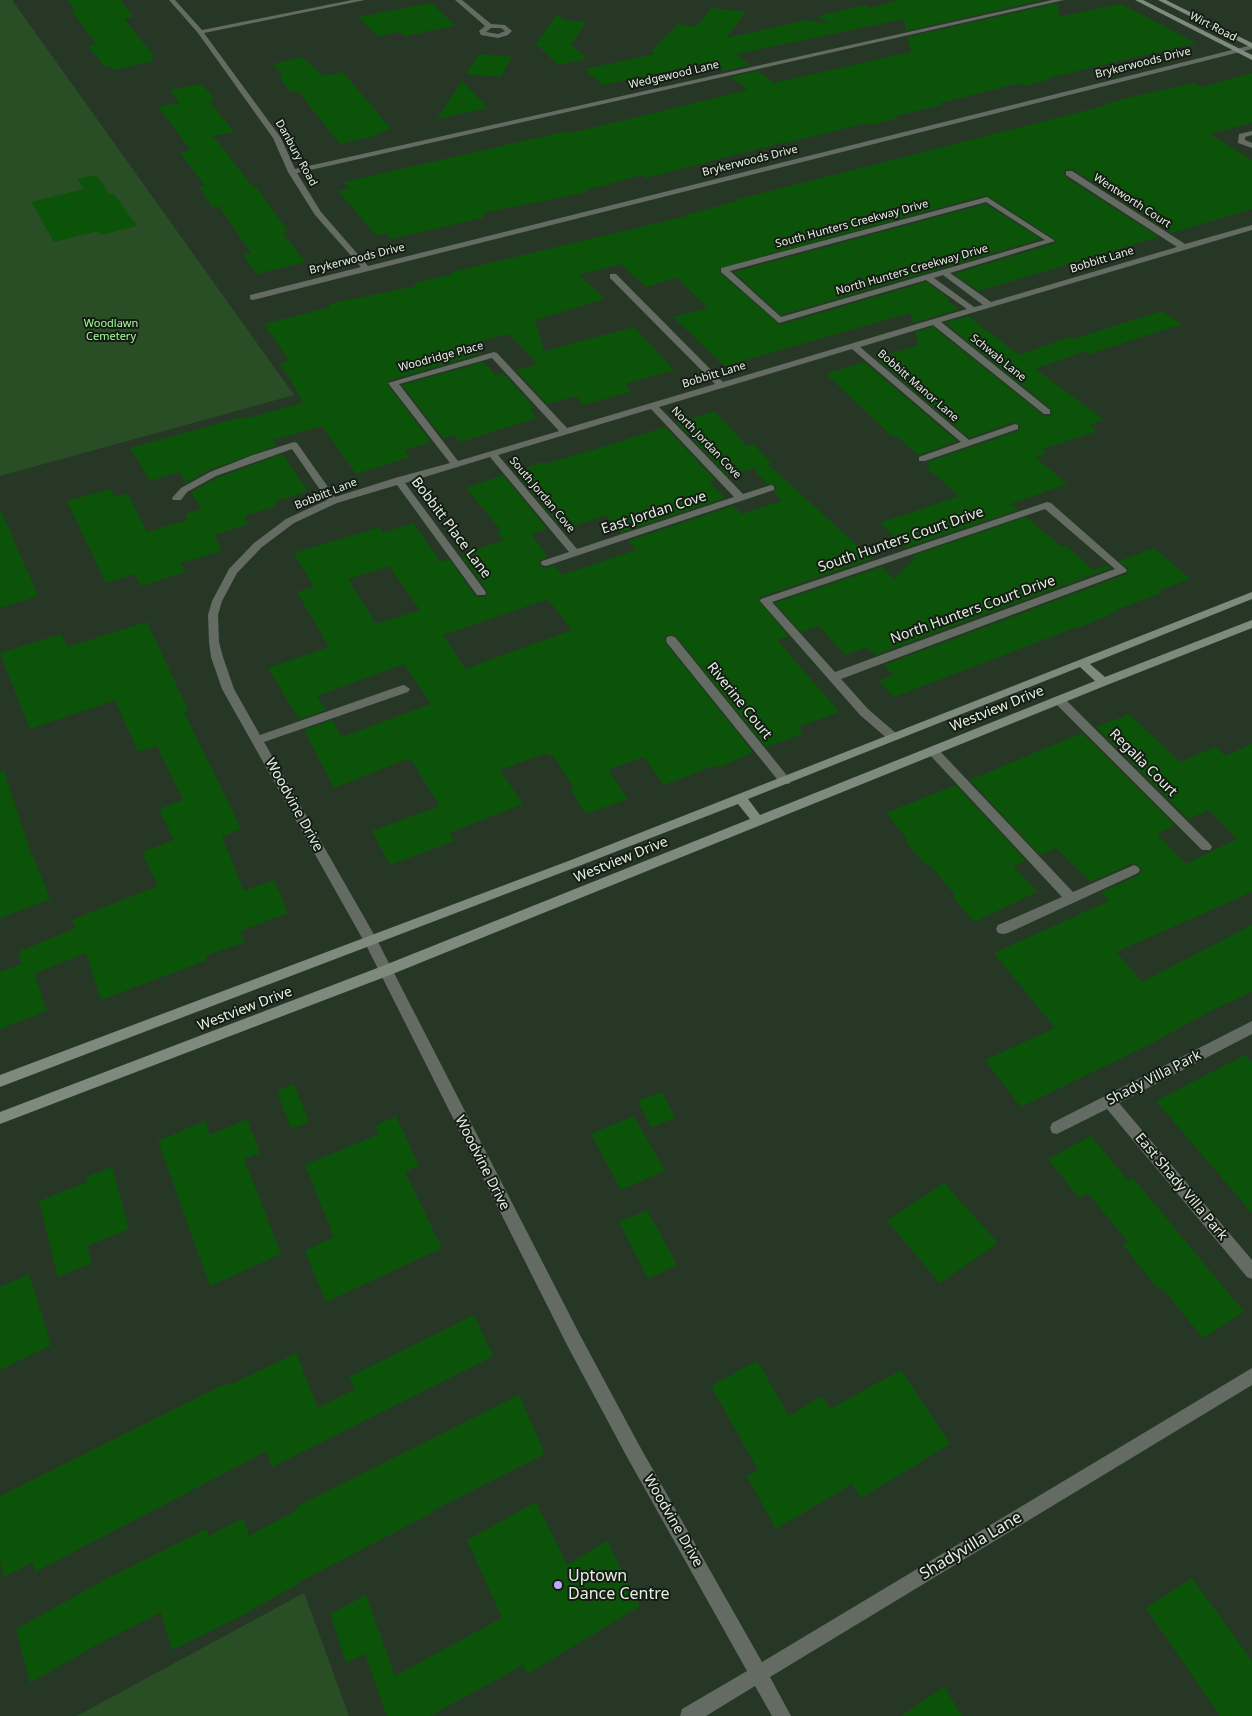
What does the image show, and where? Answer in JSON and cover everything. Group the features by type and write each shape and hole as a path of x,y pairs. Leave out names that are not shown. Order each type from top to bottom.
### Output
{"main road":[{"name":"Wirt Road","path":"1138,0 1252,58"},
{"name":"Wirt Road","path":"1161,0 1252,47"},
{"name":"Westview Drive","path":"0,1081 371,942 785,781 1252,595"},
{"name":"Westview Drive","path":"0,1118 385,971 1103,682 1252,624"},
{"path":"1081,662 1103,682"},
{"path":"740,798 758,821"}],"street":[{"name":"Danbury Road","path":"172,0 200,32 277,138 292,172 318,213 366,268"},
{"path":"200,32 362,0"},
{"path":"458,0 489,26"},
{"name":"Wedgewood Lane","path":"292,172 1061,0"},
{"name":"Brykerwoods Drive","path":"253,297 1252,47"},
{"path":"1252,133 1242,136 1241,140 1252,146"},
{"name":"Wentworth Court","path":"1069,173 1182,247"},
{"name":"South Hunters Creekway Drive","path":"779,320 724,270 987,199 1051,241"},
{"name":"Bobbitt Lane","path":"217,601 233,571 258,545 290,522 333,501 398,480 1252,227"},
{"name":"North Hunters Creekway Drive","path":"779,320 929,278 1051,241"},
{"path":"945,273 989,305"},
{"path":"613,276 721,384"},
{"path":"929,278 973,310"},
{"name":"Schwab Lane","path":"934,321 1047,412"},
{"name":"Bobbitt Manor Lane","path":"854,345 967,443"},
{"name":"Woodridge Place","path":"456,463 394,383 494,355 564,431"},
{"name":"North Jordan Cove","path":"652,405 741,498"},
{"path":"922,459 1015,427"},
{"path":"176,498 184,490 212,474 294,445 333,501"},
{"name":"South Jordan Cove","path":"491,453 575,553"},
{"name":"Bobbitt Place Lane","path":"398,480 481,593"},
{"name":"East Jordan Cove","path":"546,563 771,488"},
{"name":"South Hunters Court Drive","path":"834,678 764,601 1047,505 1122,570"},
{"name":"North Hunters Court Drive","path":"834,678 1122,570"},
{"name":"Woodvine Drive","path":"217,601 213,615 213,628 217,657 228,689 371,942 574,1341 782,1716"},
{"name":"Riverine Court","path":"671,640 785,781"},
{"path":"834,678 864,712 893,737"},
{"path":"258,740 404,689"},
{"name":"Regalia Court","path":"1059,700 1206,847"},
{"path":"933,751 1071,898"},
{"path":"1003,929 1134,870"},
{"name":"Shady Villa Park","path":"1057,1128 1252,1027"},
{"name":"East Shady Villa Park","path":"1109,1101 1252,1272"},
{"name":"Shadyvilla Lane","path":"689,1716 1252,1376"}],"green space":[{"name":"Woodlawn Cemetery","path":"0,0 12,0 294,395 0,476"},
{"path":"304,1593 349,1716 77,1716"}],"building":[{"path":"67,0 120,0 134,17 124,19 154,56 151,57 154,61 113,70 110,66 105,67 88,46 96,44 71,10 75,9"},
{"path":"899,0 1043,0 906,31 904,19 736,54 750,65 724,71 711,62 603,85 584,69 655,54 652,51 678,24 696,27 712,8 746,12 726,38 807,20 830,24 817,16 866,5 870,8"},
{"path":"431,3 456,26 404,36 400,32 377,36 358,17"},
{"path":"1058,3 1059,17 1121,4 1196,43 1048,78 1051,79 1024,86 1020,83 940,103 942,105 895,116 898,118 870,125 867,123 785,142 646,178 643,175 585,190 587,192 482,213 485,217 392,239 387,233 376,235 338,191 350,189 344,182 563,132 571,133 748,90 731,77 758,71 774,83 911,52 908,37"},
{"path":"557,14 564,20 586,22 571,44 587,59 558,65 536,44"},
{"path":"479,54 512,57 501,77 466,74"},
{"path":"302,57 324,76 343,72 391,129 377,133 379,135 340,144 298,91 291,92 278,76 283,75 273,64"},
{"path":"1252,73 1252,123 1209,134 1252,160 1252,209 1172,233 1073,169 1066,169 1064,171 1065,177 1159,237 979,291 954,274 1056,243 1057,241 987,195 719,268 720,273 780,325 926,282 950,299 947,300 959,309 913,323 910,313 725,366 673,317 708,308 677,278 646,287 621,264 579,275 605,299 535,320 544,351 634,327 674,370 625,384 632,391 584,405 576,396 547,404 516,370 538,364 509,334 468,344 477,355 387,381 387,384 431,442 404,450 410,457 356,474 322,426 272,440 276,446 209,470 186,483 179,472 150,481 130,448 242,417 244,419 303,403 291,380 279,364 289,361 264,324 331,307 329,304 416,286 414,283 453,274 452,272 687,216 737,201 735,200 1108,105 1105,104 1135,96 1194,83 1201,87"},
{"path":"462,81 488,108 437,119"},
{"path":"202,84 215,100 209,101 234,132 213,136 253,187 255,186 288,231 282,232 305,262 257,274 243,255 251,253 219,206 213,208 199,187 205,186 180,152 191,150 158,107 180,103 170,90"},
{"path":"96,175 110,195 114,194 137,226 101,235 98,231 54,242 31,202 84,189 77,179"},
{"path":"986,204 1041,239 781,315 734,272"},
{"path":"1162,311 1182,324 1089,354 1085,351 1035,369 1103,419 1089,425 1097,431 1042,449 1047,453 1035,457 1067,484 1010,504 1018,510 905,548 880,523 959,496 925,466 930,465 927,462 1019,431 1020,425 1014,422 969,438 876,358 919,345 915,332 933,327 1043,415 1050,416 1052,414 1051,409 945,323 968,316 1019,355 1070,337 1073,339"},
{"path":"484,362 496,376 504,374 535,408 529,409 537,418 460,442 454,435 443,438 402,385"},
{"path":"864,362 957,441 919,455 896,436 893,437 826,374"},
{"path":"715,411 747,446 753,444 771,463 768,464 872,559 760,597 758,600 789,636 777,640 839,712 798,727 803,734 766,747 676,636 667,635 664,639 666,644 753,752 718,768 716,765 664,785 644,757 608,770 628,799 586,814 570,789 574,788 553,755 549,756 546,753 500,770 523,804 449,833 454,841 390,865 372,831 440,806 410,758 334,788 304,730 332,720 342,737 431,704 404,664 317,696 326,710 299,719 268,668 329,647 297,592 314,587 294,553 380,527 383,533 413,523 441,562 449,559 475,596 485,597 488,594 487,590 461,555 504,540 497,531 501,530 466,488 503,475 547,529 531,534 548,557 540,560 540,566 546,568 554,565 562,575 636,550 628,541 733,506 742,514 782,501 774,492 776,485 767,484 755,471 758,467 728,476 677,423","holes":["389,566 420,610 376,624 348,579","548,599 572,630 465,669 443,635"]},
{"path":"665,427 715,480 709,482 725,498 621,533 606,515 574,526 570,522 560,525 514,471 543,462 545,464"},
{"path":"282,454 308,491 274,502 277,506 244,516 248,524 214,535 222,551 180,563 185,572 141,586 135,574 106,583 67,501 110,489 115,497 127,493 147,532 188,520 186,514 202,509 191,492 217,478"},
{"path":"0,509 38,596 0,608"},
{"path":"1026,517 1062,547 1065,545 1093,570 1107,565 1111,568 875,655 867,647 845,655 819,626 801,632 775,603 881,567 894,579 915,558 912,556"},
{"path":"1154,548 1190,579 1158,591 1161,593 1116,610 1118,611 1078,628 894,697 879,681 894,675 884,665 1127,574 1129,570 1119,561"},
{"path":"147,622 188,710 184,712 241,829 222,837 244,891 274,880 288,913 240,931 245,942 205,956 207,960 101,1000 86,953 34,974 47,1011 0,1029 0,972 22,964 18,952 76,928 72,920 158,886 142,852 174,840 159,809 183,800 157,746 138,752 115,700 30,729 0,653 61,634 67,647"},
{"path":"1129,714 1180,762 1216,747 1225,756 1252,744 1252,892 1116,952 1142,982 1252,925 1252,992 1212,1010 1154,1042 1021,1107 985,1060 1055,1028 994,953 1109,901 1101,892 1139,875 1142,869 1133,863 1091,882 1056,848 1040,855 970,780 1082,733 1175,825 1157,834 1186,864 1237,839 1209,810 1188,819 1096,727"},
{"path":"4,771 32,857 50,899 0,918 0,772"},
{"path":"956,785 1026,861 1013,866 1037,892 974,922 952,896 955,895 930,865 927,866 905,841 908,840 886,813"},
{"path":"1245,1055 1252,1062 1252,1213 1156,1101"},
{"path":"294,1084 309,1122 291,1129 277,1091"},
{"path":"662,1092 675,1118 651,1127 638,1101"},
{"path":"396,1116 419,1166 405,1172 442,1248 326,1302 305,1251 334,1237 305,1165 379,1134 375,1126"},
{"path":"634,1116 665,1171 621,1190 591,1134"},
{"path":"247,1119 260,1153 244,1159 281,1254 210,1286 158,1141 205,1121 210,1135"},
{"path":"1091,1136 1128,1181 1133,1178 1244,1312 1203,1338 1162,1288 1159,1290 1123,1245 1128,1242 1088,1193 1079,1198 1048,1159"},
{"path":"112,1167 129,1229 87,1246 92,1263 58,1277 39,1201 87,1182 86,1177"},
{"path":"944,1183 998,1243 940,1283 887,1221"},
{"path":"647,1210 677,1265 648,1279 619,1222"},
{"path":"29,1274 51,1345 0,1370 0,1287"},
{"path":"474,1315 493,1356 272,1467 267,1451 35,1572 33,1562 4,1577 0,1562 0,1496 227,1383 228,1386 296,1353 318,1408 355,1389 349,1377"},
{"path":"757,1361 789,1416 822,1396 830,1409 901,1370 950,1444 861,1498 852,1484 776,1529 747,1476 758,1470 711,1386"},
{"path":"519,1395 545,1454 432,1511 432,1513 297,1583 241,1616 172,1650 161,1612 96,1645 30,1683 16,1629 110,1577 207,1529 209,1536 243,1518 249,1536 297,1510 296,1507"},
{"name":"Uptown Dance Centre","path":"536,1502 567,1565 607,1541 640,1606 527,1674 523,1665 430,1716 387,1716 365,1654 346,1663 330,1614 366,1595 395,1676 502,1618 467,1540"},
{"path":"1192,1578 1252,1661 1252,1716 1220,1716 1146,1608"},
{"path":"944,1687 962,1716 901,1716"}],"place":[{"name":"Uptown Dance Centre","path":"558,1585"}]}
